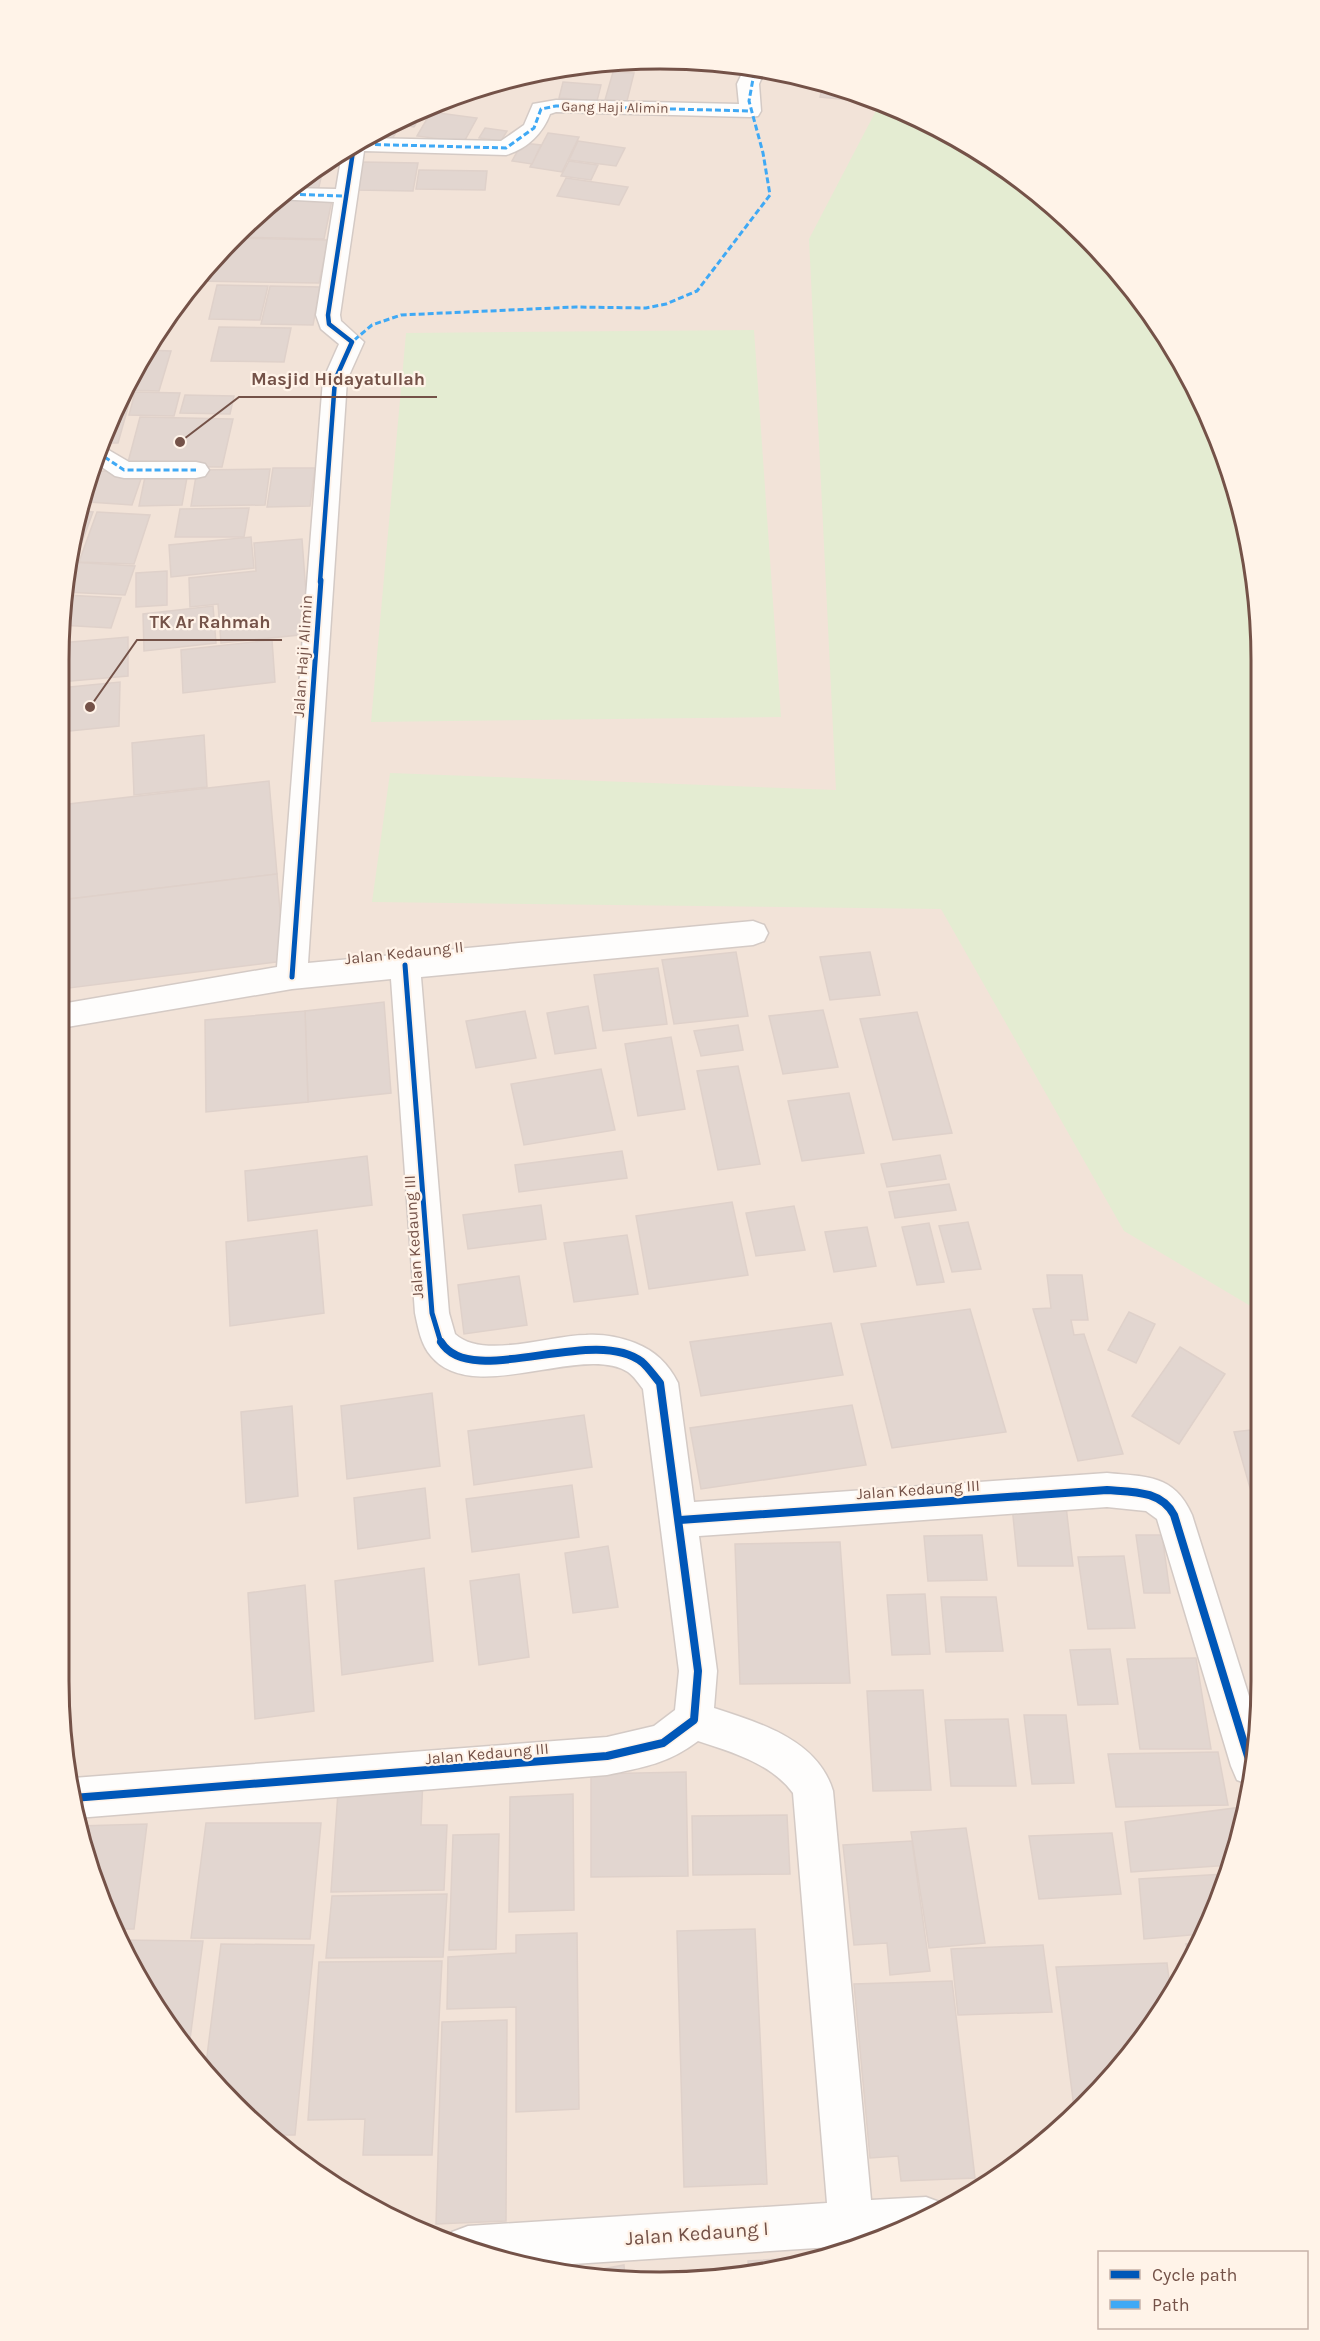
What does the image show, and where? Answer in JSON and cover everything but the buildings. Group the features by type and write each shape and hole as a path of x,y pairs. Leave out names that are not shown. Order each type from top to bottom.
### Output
{"street":[{"name":"Gang Haji Alimin","path":"372,144 506,148 534,128 541,109 556,106 750,111 748,84 751,76"},
{"path":"296,194 344,196 353,155"},
{"name":"Jalan Haji Alimin","path":"292,977 335,380 352,342 329,324 328,315 344,196"},
{"path":"105,457 124,470 196,470"},
{"name":"Jalan Kedaung II","path":"69,1015 292,977 753,933"},
{"name":"Jalan Kedaung III","path":"80,1797 607,1756 663,1743 694,1720 698,1671 680,1521 660,1383 648,1364 630,1354 603,1349 493,1360 453,1355 442,1345 432,1312 405,965"},
{"name":"Jalan Kedaung III","path":"680,1521 1095,1490 1157,1496 1171,1506 1247,1752"},
{"path":"694,1720 749,1738 801,1771 811,1784 817,1820 851,2222"},
{"name":"Jalan Kedaung I","path":"489,2247 901,2220"}],"shaded area":[{"path":"621,70 699,70 737,74 775,80 850,100 886,114 956,148 1020,191 1078,242 1129,300 1151,332 1190,399 1220,470 1240,545 1246,583 1251,660 1250,1720 1240,1796 1220,1871 1190,1942 1172,1976 1129,2041 1078,2099 1050,2125 1020,2150 956,2193 886,2227 850,2241 775,2261 699,2271 621,2271 545,2261 470,2241 434,2227 364,2193 300,2150 242,2099 191,2041 148,1976 130,1942 100,1871 80,1796 74,1758 69,1681 70,621 80,545 100,470 114,434 148,364 191,300 216,270 242,242 300,191 365,148 399,130 470,100 507,89 545,80"}],"green space":[{"path":"876,110 921,130 956,148 1020,191 1078,242 1129,300 1151,332 1172,365 1206,434 1220,470 1240,545 1250,621 1251,1306 1124,1231 941,909 372,902 390,773 836,790 809,239"},
{"path":"754,330 781,717 371,722 406,333"}],"marked path":[{"path":"347,338 352,342 372,325 401,315 576,307 646,308 666,304 697,291 770,195 763,153 749,101 752,76"},
{"path":"372,144 506,148 534,128 541,109 556,106 750,111"},
{"path":"296,194 344,196"},
{"path":"105,457 124,470 196,470"}],"cycle path":[{"path":"292,977 335,380 352,342 329,324 328,315 352,156"},
{"path":"80,1797 607,1756 663,1743 694,1720 698,1671 660,1383 641,1361 615,1351 585,1350 489,1361 463,1359 444,1347 438,1335 432,1313 405,965"},
{"path":"680,1520 1107,1490 1155,1496 1170,1507 1174,1515 1247,1752"}],"place":[{"name":"Masjid Hidayatullah","path":"180,442"},
{"name":"TK Ar Rahmah","path":"90,707"}]}
